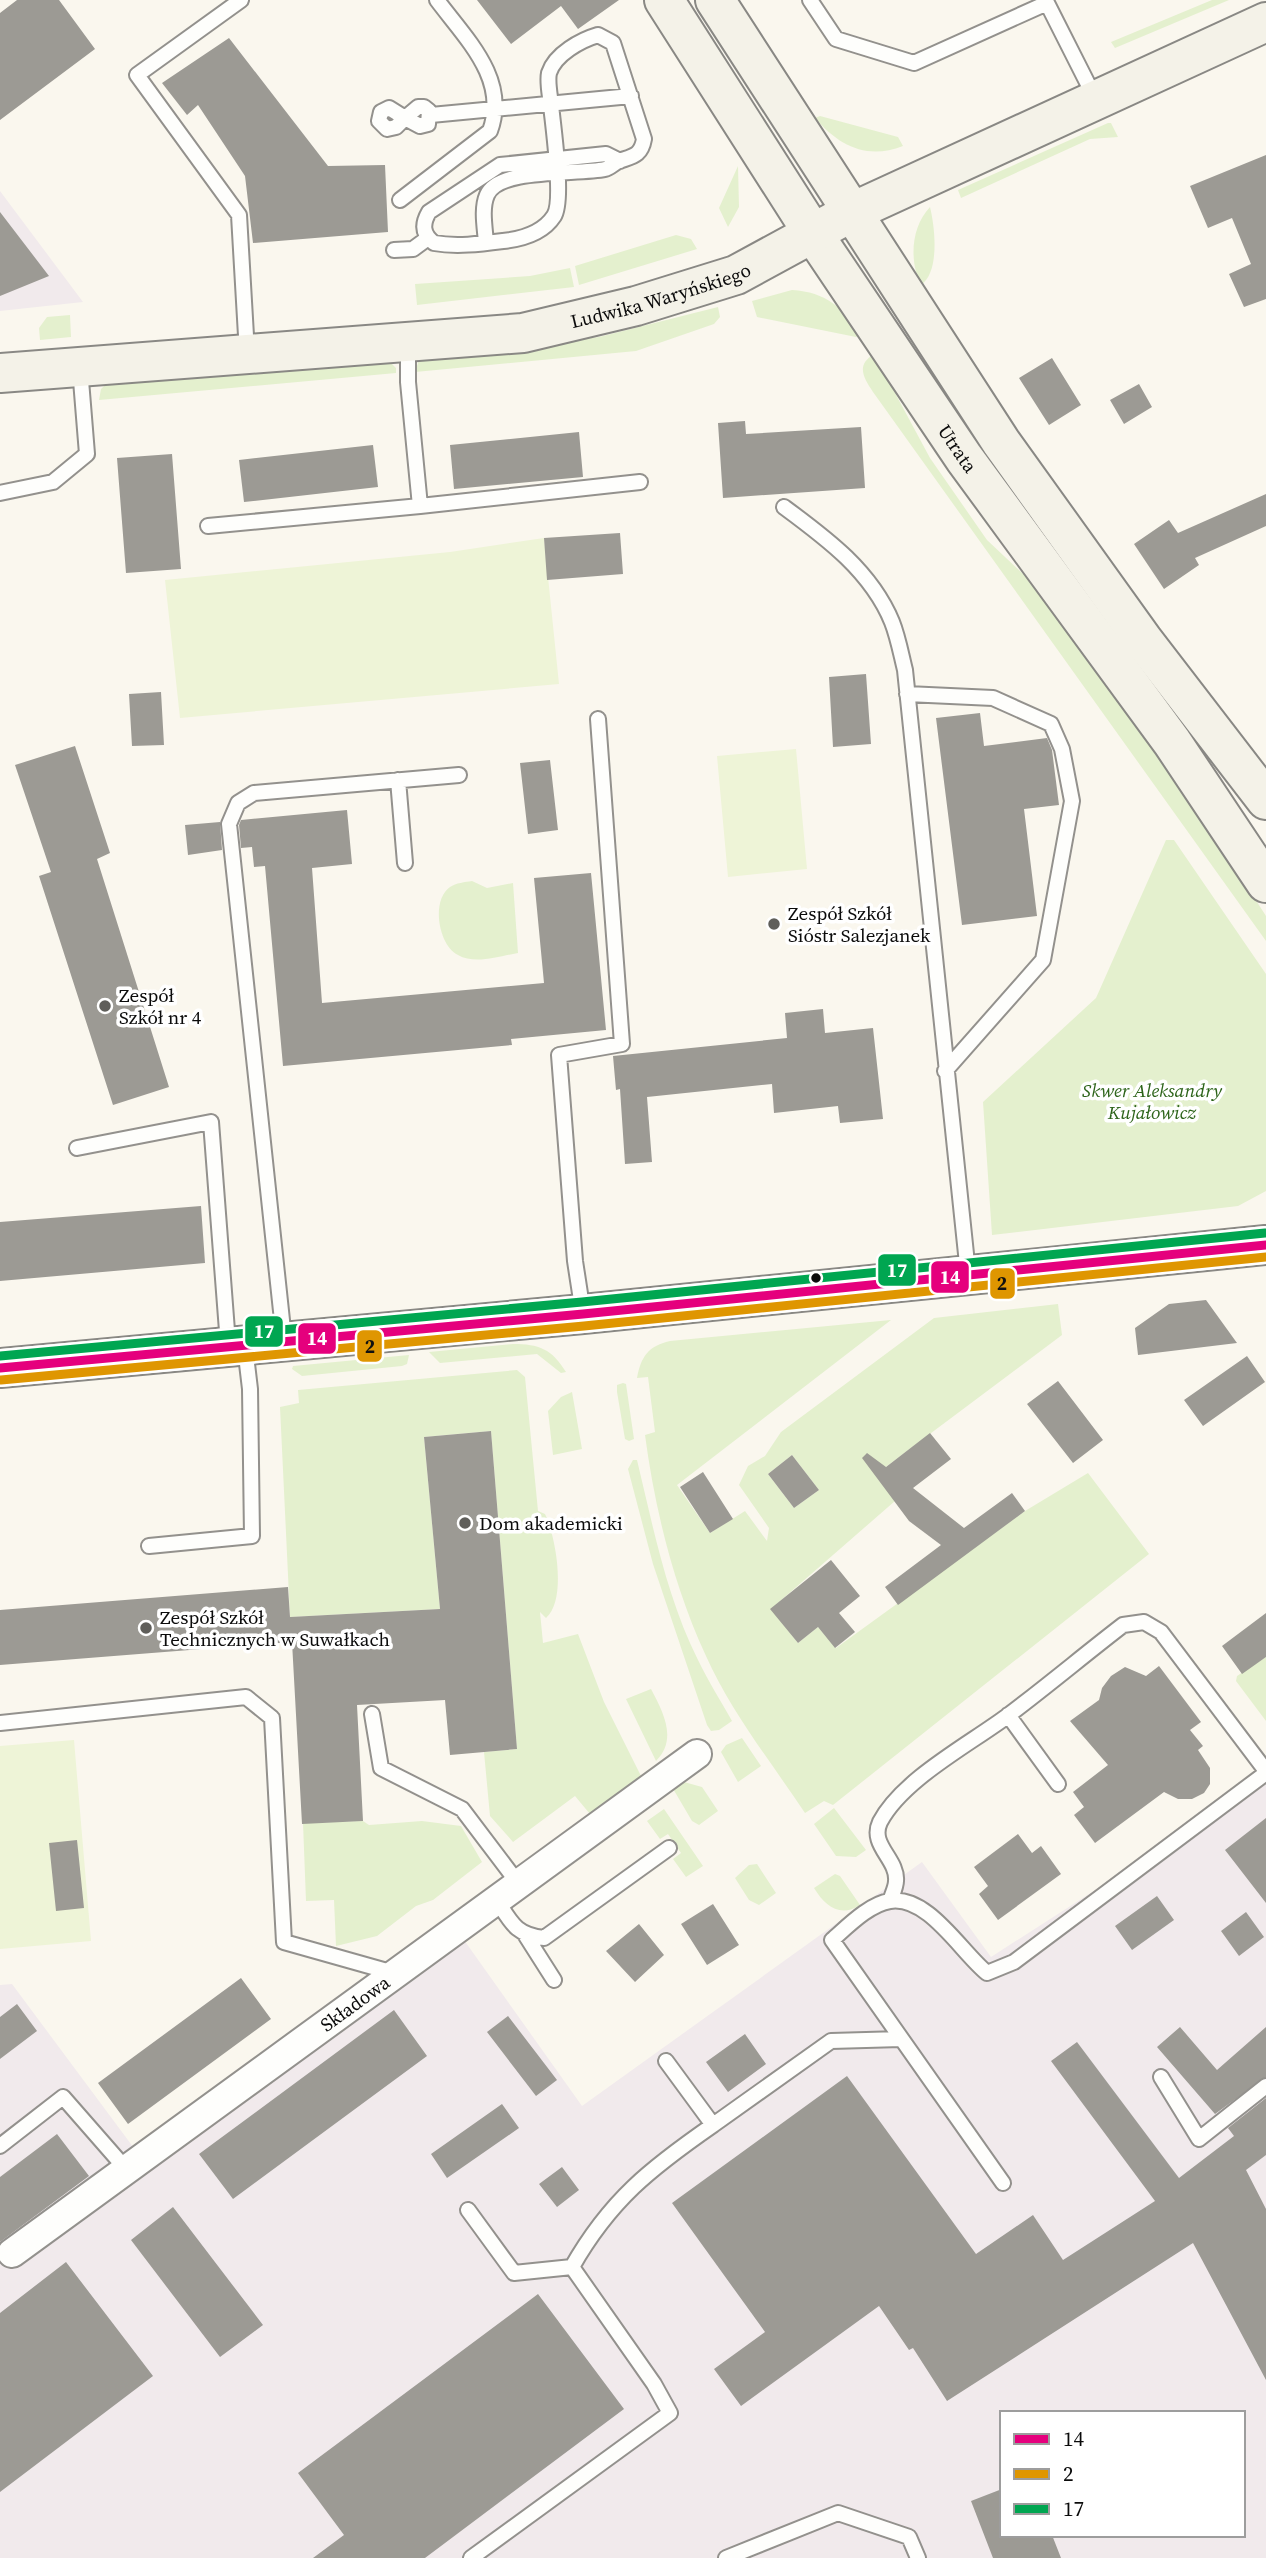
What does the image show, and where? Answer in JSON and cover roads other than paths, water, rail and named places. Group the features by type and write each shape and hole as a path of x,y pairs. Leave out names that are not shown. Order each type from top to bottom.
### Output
{"street":[{"name":"Utrata","path":"664,0 814,234 964,458 1171,742 1266,883"},
{"name":"Utrata","path":"715,0 850,213 1001,442 1143,640 1266,800"},
{"name":"Ludwika Waryńskiego","path":"0,373 523,333 636,306 736,275 850,213 1266,22"},
{"path":"0,1368 583,1314 1266,1245"},
{"name":"Składowa","path":"12,2253 698,1754"}],"lane":[{"path":"240,0 137,75 239,215 247,354"},
{"path":"400,200 490,131 495,110 494,83 483,62 437,0"},
{"path":"810,0 836,39 914,63 1048,3 1096,100"},
{"path":"428,238 423,222 429,212 454,194 500,175 557,166 607,169 620,161 635,157 642,149 644,139 613,43 598,35 585,39 554,61 548,76 557,166 556,212 547,224 537,232 514,240 445,245 428,238"},
{"path":"405,118 418,107 424,107 431,115 631,96"},
{"path":"486,243 484,210 492,187 500,175"},
{"path":"454,194 472,198 484,210"},
{"path":"394,250 413,249 428,238"},
{"path":"408,343 408,382 420,506"},
{"path":"0,493 53,482 88,454 80,367"},
{"path":"208,526 640,482"},
{"path":"784,507 837,546 865,578 892,621 905,670 968,1273"},
{"path":"907,694 993,698 1051,724 1062,750 1072,801 1044,960 946,1071"},
{"path":"583,1314 575,1261 559,1055 622,1044 597,719"},
{"path":"284,1342 229,824 238,803 254,793 459,775"},
{"path":"398,780 405,863"},
{"path":"78,1148 211,1122 237,1346 250,1389 252,1536 149,1546"},
{"path":"890,1901 897,1881 894,1863 881,1848 878,1825 891,1806 913,1784 1008,1715 1123,1625 1144,1622 1161,1632 1266,1772 1014,1962 987,1973 968,1958 933,1917 915,1903 890,1901 861,1916 832,1940 1003,2183"},
{"path":"0,1723 246,1697 272,1718 284,1942 394,1973"},
{"path":"372,1714 381,1768 462,1809 507,1891 514,1927 526,1936 554,1980"},
{"path":"1008,1715 1058,1784"},
{"path":"526,1936 544,1938 669,1848"},
{"path":"572,2267 594,2229 650,2169 831,2041 901,2039"},
{"path":"666,2061 713,2125"},
{"path":"1161,2077 1199,2139 1266,2086"},
{"path":"0,2146 63,2097 126,2169"},
{"path":"468,2210 514,2273 572,2267"},
{"path":"471,2558 670,2413 654,2384 572,2267"},
{"path":"726,2558 838,2513 909,2537 918,2558"}],"place":[{"name":"Zespół Szkół Sióstr Salezjanek","path":"774,924"},
{"name":"Zespół Szkół nr 4","path":"105,1006"},
{"name":"Dom akademicki","path":"465,1523"},
{"name":"Zespół Szkół Technicznych w Suwałkach","path":"146,1628"}],"park label":[{"name":"Skwer Aleksandry Kujałowicz","path":"1152,1101"}]}
